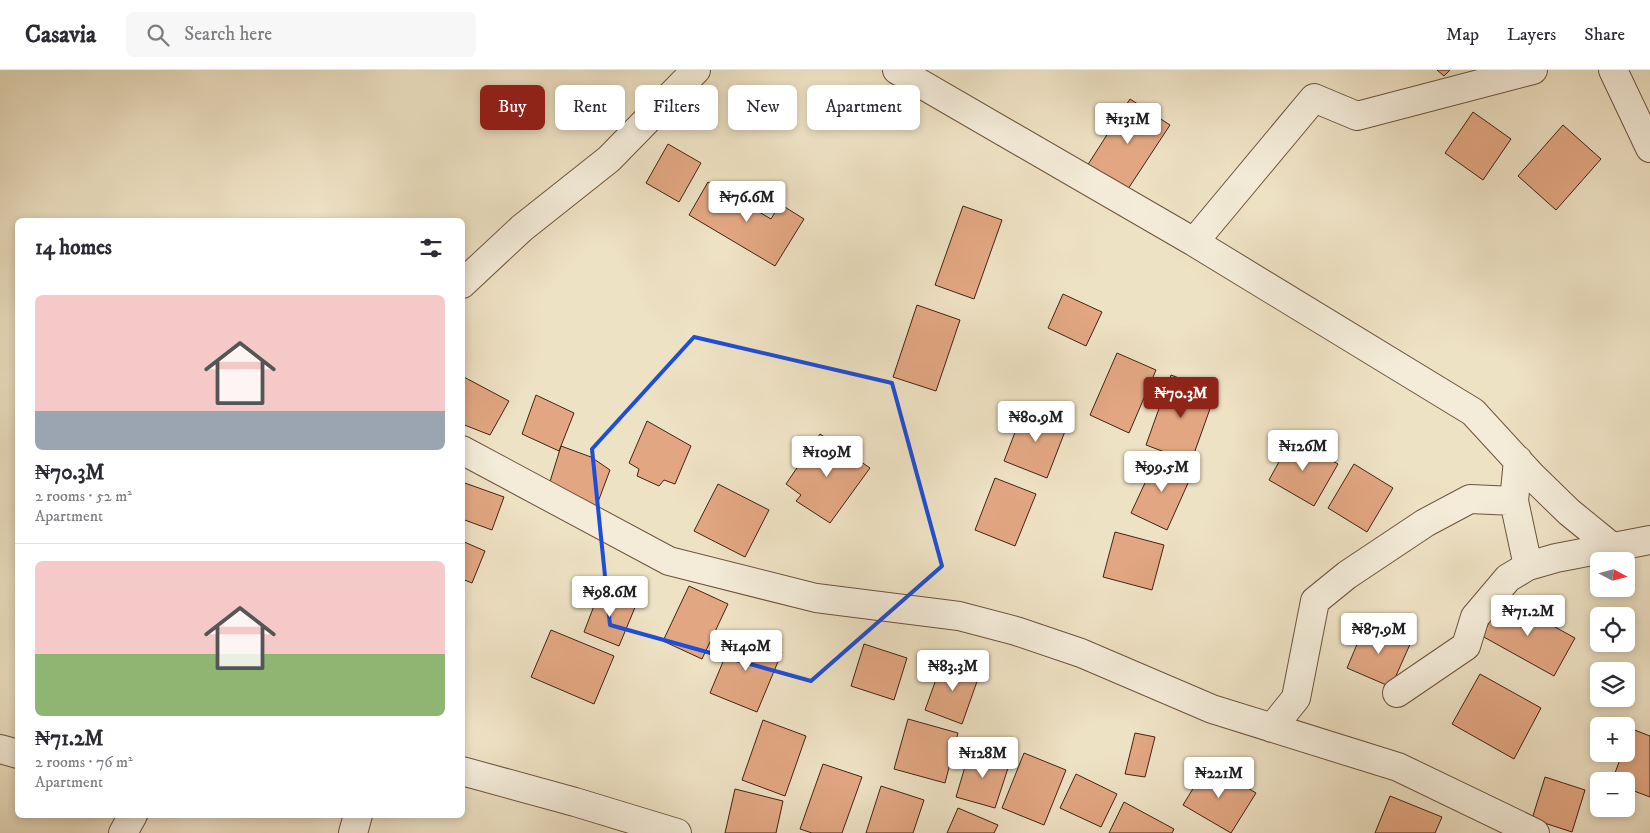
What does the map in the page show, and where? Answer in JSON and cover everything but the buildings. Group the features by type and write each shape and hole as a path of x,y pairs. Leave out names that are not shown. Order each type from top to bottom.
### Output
{"street":[{"path":"465,281 522,228 610,160 696,70"},
{"path":"897,70 1194,242 1473,412 1569,512 1612,547"},
{"path":"1194,242 1314,98 1357,116 1533,70"},
{"path":"1613,70 1650,148"},
{"path":"465,452 668,561 816,598 959,616 1016,631 1080,653 1212,709 1398,767 1535,833"},
{"path":"1518,460 1514,501 1528,566"},
{"path":"1272,728 1296,698 1315,601 1347,575 1425,523 1470,499 1514,501"},
{"path":"1398,693 1466,646 1475,617 1508,578 1528,566 1556,558 1650,540"},
{"path":"0,749 15,753"},
{"path":"465,772 575,802 677,833"},
{"path":"124,833 132,818"},
{"path":"353,833 357,818"}],"highlighted area":[{"path":"694,337 892,383 942,566 811,681 610,625 592,449"}]}
